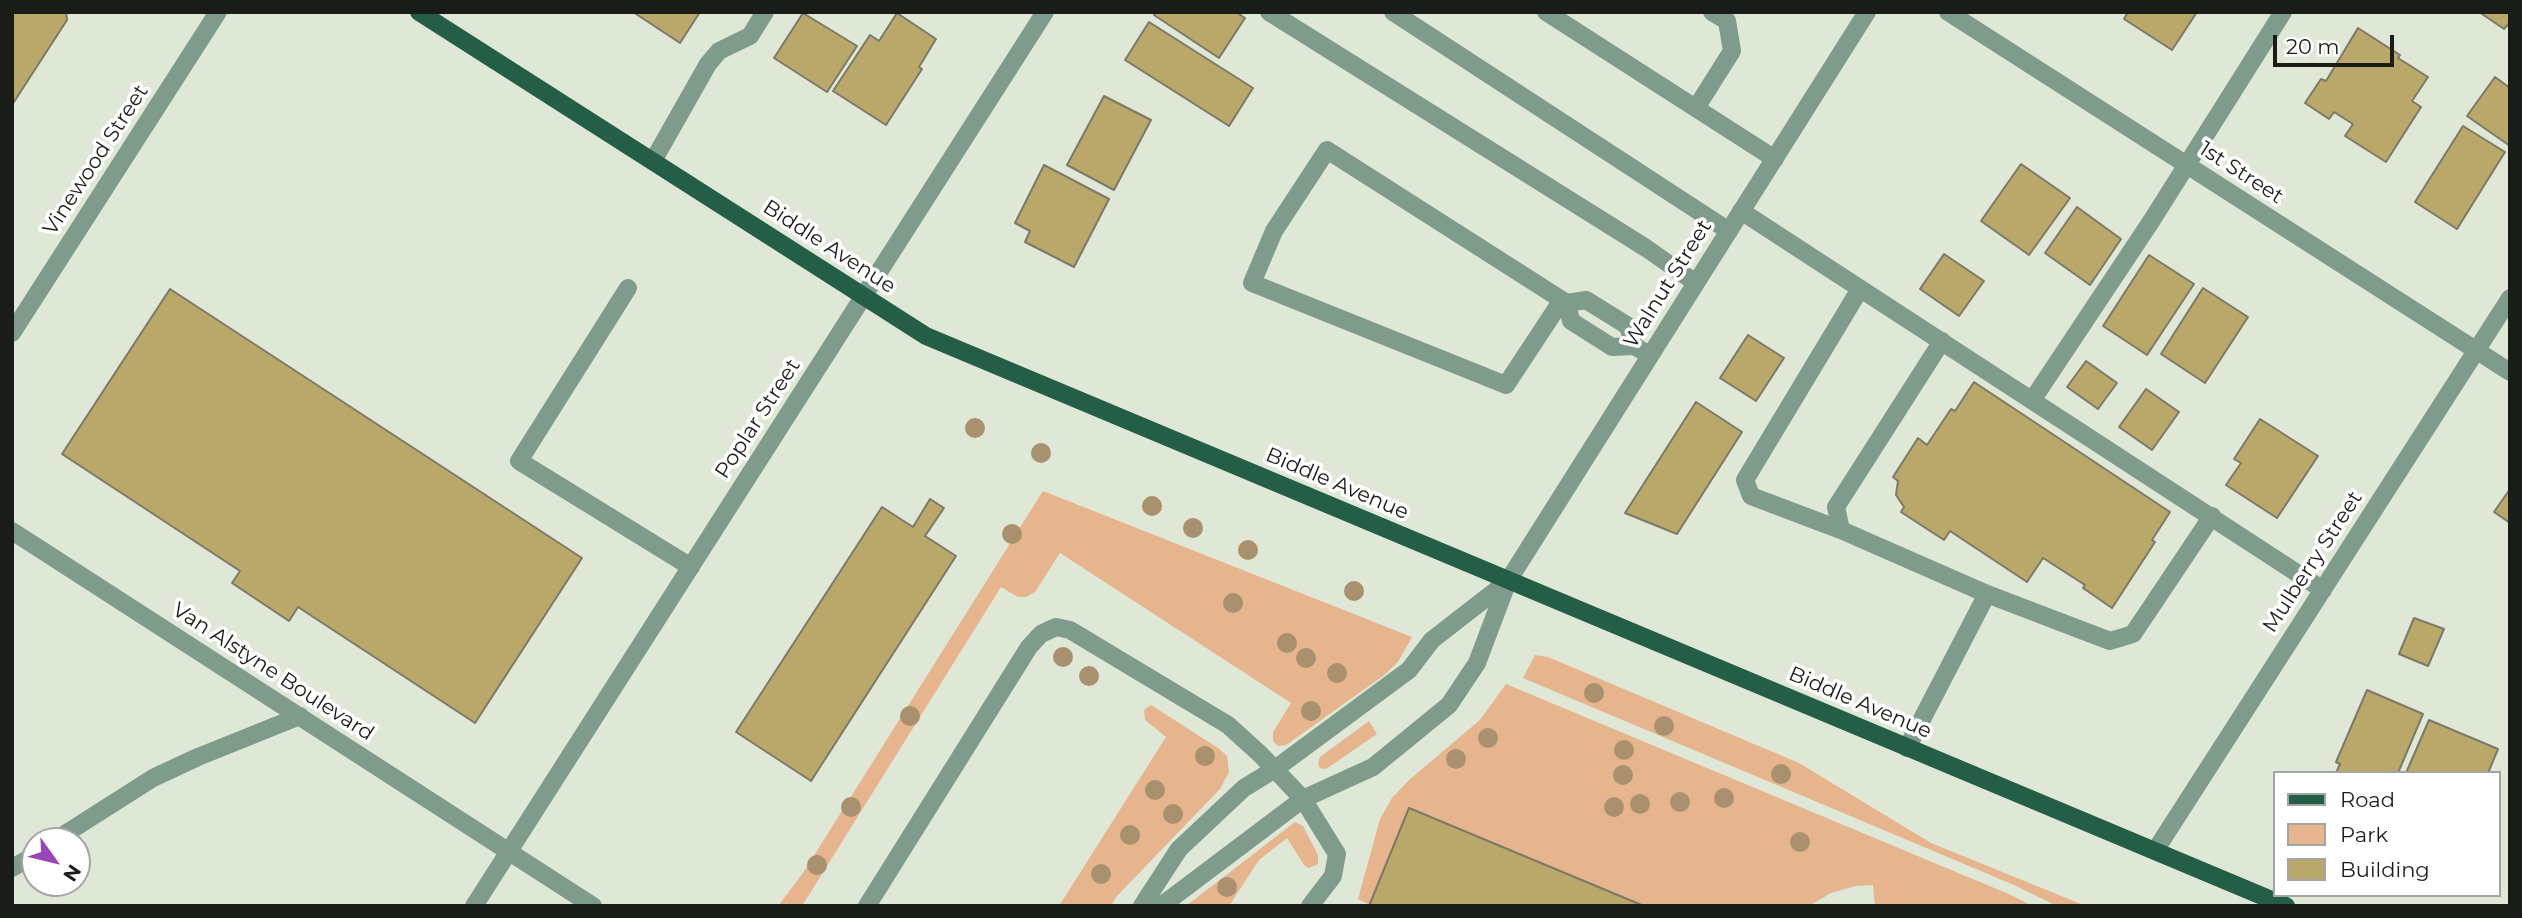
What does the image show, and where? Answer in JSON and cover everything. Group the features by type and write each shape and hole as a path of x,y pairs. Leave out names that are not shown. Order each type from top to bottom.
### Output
{"main road":[{"name":"Biddle Avenue","path":"419,12 926,336 2286,906"}],"street":[{"name":"Vinewood Street","path":"12,333 218,12"},
{"path":"653,162 708,64 719,51 750,36 765,12"},
{"name":"Poplar Street","path":"474,906 1045,12"},
{"path":"1269,12 1646,247 1696,283"},
{"path":"1393,12 1729,231"},
{"path":"1546,12 1774,159"},
{"path":"1696,108 1732,51 1727,22 1712,12"},
{"name":"Walnut Street","path":"1508,581 1867,12"},
{"name":"1st Street","path":"1948,12 2510,372"},
{"path":"2033,399 2187,165 2283,12"},
{"path":"1564,301 1506,385 1252,283 1274,231 1327,150 1564,301 1586,300 1628,326 1634,345"},
{"path":"1741,211 2323,590"},
{"path":"628,288 519,461 691,567"},
{"path":"1860,289 1745,480 1751,496 1842,530 1987,594 2110,642 2133,634 2212,516"},
{"name":"Mulberry Street","path":"2155,851 2510,298"},
{"path":"1564,301 1572,321 1612,347 1634,345 1650,355"},
{"path":"1842,530 1836,507 1942,341"},
{"name":"Van Alstyne Boulevard","path":"12,531 593,906"},
{"path":"1142,906 1179,849 1244,788 1275,769 1409,670 1432,640 1508,581"},
{"path":"1161,906 1303,799 1373,767 1449,705 1477,663 1508,581"},
{"path":"1908,748 1987,594"},
{"path":"867,906 1029,647 1041,634 1056,627 1070,630 1228,725 1303,799 1337,854 1333,876 1310,906"},
{"path":"76,827 153,778 300,716"}],"green space":[{"path":"1043,491 1412,637 1398,662 1383,676 1286,745 1278,746 1273,741 1273,732 1291,703 1060,553 1035,592 1026,597 1018,597 1001,587 802,906 778,906 803,873"},
{"path":"1535,655 1548,657 1799,763 1931,843 2086,906 2057,906 2014,885 1523,678"},
{"path":"1506,684 2032,906 1875,906 1873,885 1855,886 1831,893 1809,906 1644,906 1410,809 1370,905 1358,899 1380,819 1392,798 1409,780 1480,720"},
{"path":"1151,705 1218,748 1227,756 1229,772 1220,789 1116,897 1111,906 1059,906 1166,737 1145,720 1144,710"},
{"path":"1369,721 1377,734 1326,769 1320,768 1320,757"},
{"path":"1295,822 1303,826 1318,855 1318,864 1309,868 1304,865 1287,838 1259,860 1229,906 1186,906"}],"building":[{"path":"12,12 66,12 67,20 12,105"},
{"path":"633,12 700,12 680,43"},
{"path":"1155,12 1236,12 1245,18 1219,58 1154,15"},
{"path":"2128,12 2197,12 2172,50 2124,19"},
{"path":"2479,12 2510,12 2510,22 2504,29"},
{"path":"803,13 857,46 827,92 774,58"},
{"path":"897,13 936,39 919,67 922,69 886,125 833,91 870,35 879,41"},
{"path":"1149,22 1253,88 1229,126 1125,60"},
{"path":"2358,28 2428,77 2412,101 2421,107 2386,162 2345,136 2353,124 2334,112 2329,119 2305,103 2321,79 2326,81"},
{"path":"2495,77 2510,88 2510,146 2467,116"},
{"path":"1104,96 1151,120 1114,190 1067,165"},
{"path":"2463,126 2505,152 2457,229 2415,202"},
{"path":"2021,164 2070,198 2029,255 1981,221"},
{"path":"1044,165 1109,199 1074,267 1025,242 1030,231 1015,223"},
{"path":"2077,207 2121,239 2090,285 2045,253"},
{"path":"1944,254 1984,281 1959,316 1920,289"},
{"path":"2149,255 2194,284 2147,355 2103,326"},
{"path":"2203,288 2248,317 2205,383 2161,354"},
{"path":"170,289 582,558 475,723 298,607 289,621 232,583 240,571 62,454"},
{"path":"1748,335 1784,358 1756,401 1720,378"},
{"path":"2086,361 2117,383 2098,409 2067,387"},
{"path":"1974,382 2170,512 2152,540 2155,542 2112,608 2083,588 2085,585 2043,558 2027,582 1950,531 1944,540 1901,512 1904,507 1896,495 1898,481 1893,477 1918,438 1927,445 1951,409 1955,411"},
{"path":"2146,389 2179,412 2152,450 2119,427"},
{"path":"1696,402 1742,432 1677,534 1625,513"},
{"path":"2260,419 2318,456 2277,518 2226,485 2241,463 2234,459"},
{"path":"2510,489 2510,523 2494,512"},
{"path":"930,499 944,508 925,536 956,556 811,781 736,732 882,507 913,527"},
{"path":"2414,618 2444,629 2428,666 2399,654"},
{"path":"2367,690 2423,714 2399,771 2337,771 2340,764 2336,762"},
{"path":"2429,720 2498,749 2489,771 2407,771"},
{"path":"1409,808 1644,906 1369,906"}]}
